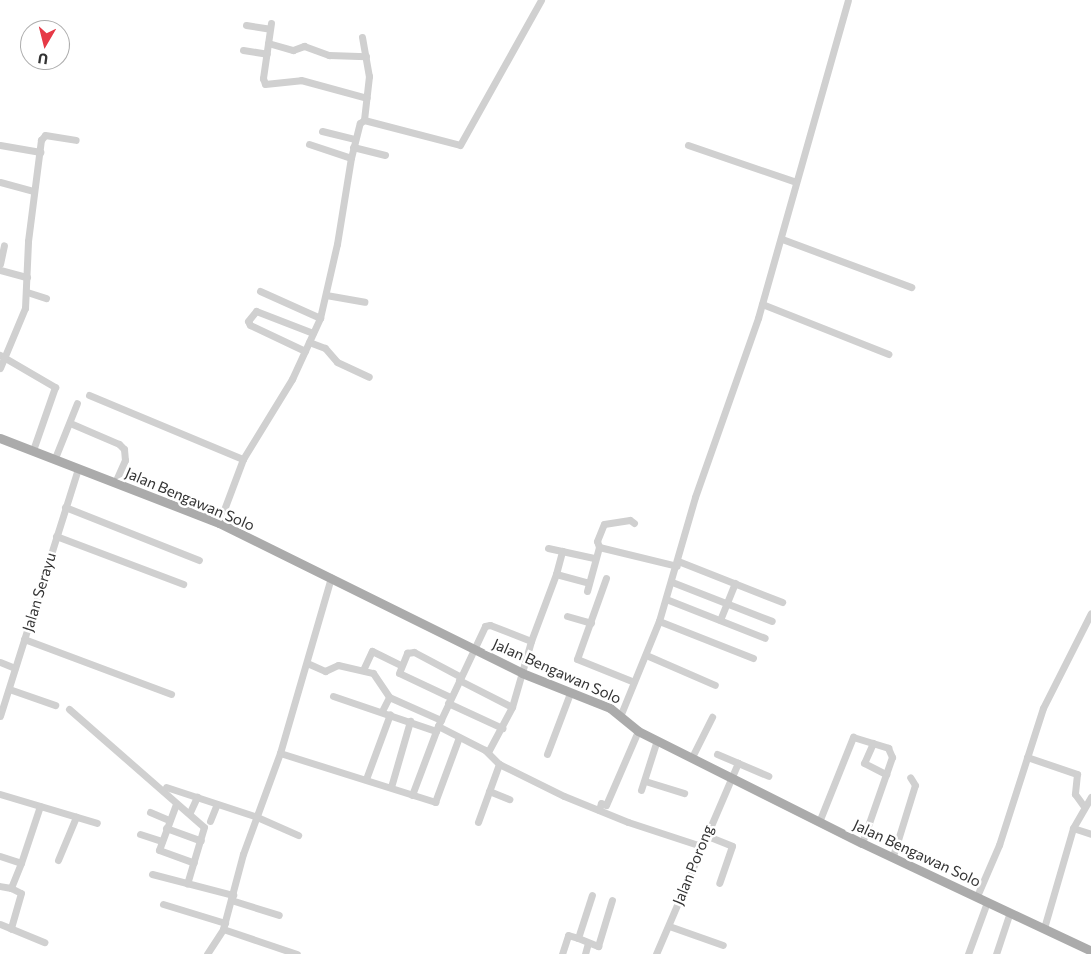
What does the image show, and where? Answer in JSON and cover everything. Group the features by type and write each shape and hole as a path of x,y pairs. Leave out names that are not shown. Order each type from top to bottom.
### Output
{"main road":[{"name":"Jalan Bengawan Solo","path":"0,438 219,523 522,673 620,714 638,731 862,843 893,856 1091,952"}],"street":[{"path":"364,120 460,145 541,0"},
{"path":"620,714 659,621 672,582 695,497 762,304 782,239 796,182 848,0"},
{"path":"246,25 270,26 268,54 263,78 268,86 301,80 367,98"},
{"path":"219,523 243,459 305,351 320,318 339,237 353,147 364,120 369,76 362,37"},
{"path":"268,43 293,50 304,46 329,55 366,56"},
{"path":"243,50 268,54"},
{"path":"322,131 355,139"},
{"path":"0,368 2,356 25,308 33,191 43,136 76,140"},
{"path":"309,144 351,158"},
{"path":"0,145 40,152"},
{"path":"688,145 796,182"},
{"path":"353,147 385,155"},
{"path":"0,182 33,191"},
{"path":"782,239 911,287"},
{"path":"0,264 4,245"},
{"path":"0,270 27,278"},
{"path":"260,291 320,318"},
{"path":"27,292 46,298"},
{"path":"326,295 364,302"},
{"path":"762,304 888,354"},
{"path":"305,351 250,325 248,321 256,311 313,333"},
{"path":"309,342 325,348 337,362 369,377"},
{"path":"2,356 55,387 33,450"},
{"path":"89,396 243,459"},
{"path":"55,458 77,404"},
{"path":"70,423 119,444 124,449 125,460 115,482"},
{"name":"Jalan Serayu","path":"0,716 78,468"},
{"path":"65,507 199,560"},
{"path":"587,591 594,558 599,548 597,541 604,524 630,520 634,523"},
{"path":"56,536 183,584"},
{"path":"548,548 594,558"},
{"path":"599,548 677,564 735,583 782,602"},
{"path":"488,752 512,707 530,641 556,574 562,551"},
{"path":"556,574 589,583"},
{"path":"207,954 224,926 257,817 280,753 331,577"},
{"path":"606,578 577,659 634,682"},
{"path":"672,582 772,621"},
{"path":"720,620 735,583"},
{"path":"666,599 765,638"},
{"path":"977,896 999,845 1051,690 1091,613"},
{"path":"567,616 591,623"},
{"path":"659,621 753,658"},
{"path":"412,795 449,700 488,624 530,641"},
{"path":"24,639 171,694"},
{"path":"363,670 372,651 401,665"},
{"path":"502,728 398,673 401,665 410,651 512,707"},
{"path":"646,655 715,684"},
{"path":"0,662 15,668"},
{"path":"307,663 325,671 338,666 363,670 376,675 381,690 388,697 459,738 488,752 499,764 599,810 701,846"},
{"path":"9,689 55,705"},
{"path":"547,754 570,693"},
{"path":"333,696 410,720 438,725"},
{"path":"382,711 388,697"},
{"path":"69,709 204,827 187,884"},
{"path":"366,779 390,714"},
{"path":"692,757 712,717"},
{"path":"391,787 410,720"},
{"path":"599,810 601,803 606,805 638,731"},
{"path":"819,822 853,736 891,751 886,774 862,843"},
{"path":"280,753 412,795 438,801 459,738"},
{"path":"641,790 657,740"},
{"path":"873,743 864,763 886,774"},
{"path":"716,754 768,776"},
{"path":"1027,758 1077,774 1075,794 1083,806"},
{"name":"Jalan Porong","path":"656,954 705,835 738,763"},
{"path":"478,822 499,764"},
{"path":"893,856 915,785 910,777"},
{"path":"645,781 684,793"},
{"path":"166,787 257,817 298,835"},
{"path":"489,791 509,799"},
{"path":"0,794 97,823"},
{"path":"190,812 197,797"},
{"path":"1044,928 1073,828 1083,806 1091,797"},
{"path":"176,804 166,828 160,852 194,863"},
{"path":"210,821 217,804"},
{"path":"11,888 40,806"},
{"path":"150,812 169,820"},
{"path":"58,860 76,816"},
{"path":"166,828 201,841"},
{"path":"1073,828 1091,834"},
{"path":"140,834 162,841"},
{"path":"705,835 732,846 719,883"},
{"path":"0,856 21,863"},
{"path":"152,874 232,898 279,915"},
{"path":"0,886 11,888 21,893 11,929"},
{"path":"578,938 592,894"},
{"path":"562,954 568,935 598,946 612,900"},
{"path":"968,954 987,902"},
{"path":"163,904 297,954"},
{"path":"996,954 1010,912"},
{"path":"0,924 44,942"},
{"path":"668,926 723,945"},
{"path":"585,954 588,943"}]}
